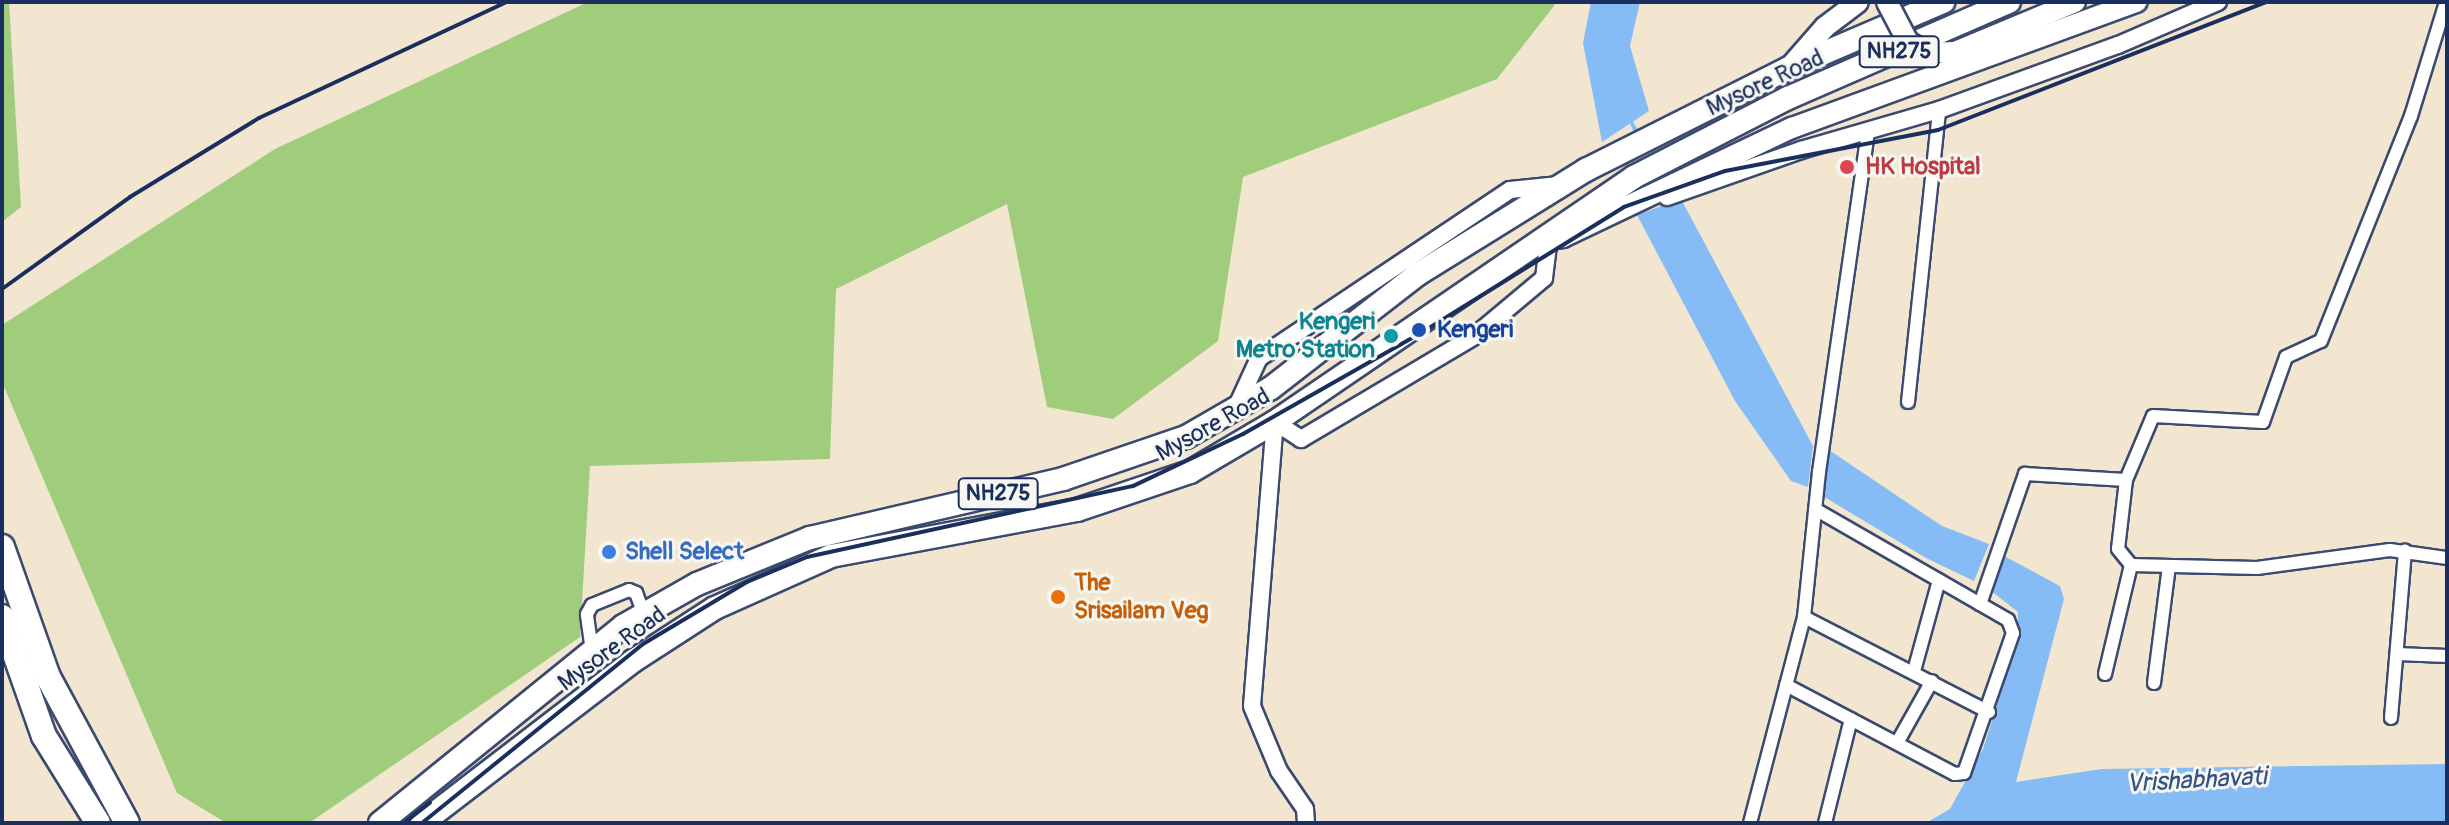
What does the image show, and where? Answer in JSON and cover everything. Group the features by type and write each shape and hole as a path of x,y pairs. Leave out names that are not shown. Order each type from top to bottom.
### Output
{"highway":[{"name":"Mysore Road","path":"380,823 623,626 697,584 810,538 1063,479 1186,437 1271,388 1418,274 1561,184 1789,68 1943,2"},
{"name":"Mysore Road","path":"422,823 633,661 715,608 831,556 1077,510 1140,493 1190,472 1275,422 1549,239 1634,177 1788,98 2009,2"},
{"path":"2,547 48,677 127,823"},
{"path":"2,617 44,736 98,823"},
{"path":"623,626 633,661"}],"main road":[{"path":"1887,2 1888,13 1908,42 1927,53 1955,52 2075,2"},
{"path":"1549,239 1563,237 1792,128 2137,2"},
{"path":"1789,68 1849,4"}],"street":[{"path":"1643,198 1661,199 1939,110 2118,45 2218,2"},
{"path":"2444,3 2411,116 2321,341 2286,357 2267,414 2255,425 2153,416 2126,480 2118,549 2131,565 2257,568 2405,551 2447,558"},
{"path":"1908,402 1939,110"},
{"path":"1750,823 1804,617 1821,452 1868,132"},
{"path":"1236,408 1259,358 1510,190 1561,184"},
{"path":"1306,823 1305,809 1279,771 1252,706 1275,422 1301,439 1476,335 1544,278 1549,239"},
{"path":"1980,604 2025,474 2126,480"},
{"path":"1786,685 1955,774 1964,773 1989,712 2013,633 2008,620 1817,510"},
{"path":"2391,718 2405,551"},
{"path":"2105,674 2131,565"},
{"path":"2154,683 2169,566"},
{"path":"1914,671 1939,580"},
{"path":"592,651 587,614 592,605 629,590 636,593 644,614"},
{"path":"1804,617 1989,712"},
{"path":"2397,654 2447,656"},
{"path":"1897,743 1932,681"},
{"path":"1825,823 1851,719"}],"green space":[{"path":"2,2 9,2 21,207 2,222"},
{"path":"588,2 1557,2 1497,79 1243,177 1218,341 1113,419 1047,407 1007,204 836,289 830,459 590,466 580,637 309,823 226,823 177,793 2,382 2,325 275,149"}],"water":[{"path":"1591,2 1640,2 1630,46 1649,111 1602,142 1583,43"},
{"path":"1681,199 1813,446 1808,487 1791,481 1735,401 1637,215"},
{"path":"1826,448 1942,526 1989,544 1974,581 1926,558 1821,495"},
{"name":"Vrishabhavati","path":"2004,556 2060,586 2064,599 2016,782 2102,769 2447,764 2447,823 1926,823 1950,809 1983,749 2017,642 2018,612 1990,590"}],"waterway":[{"path":"1629,118 1638,135"}],"railway":[{"path":"2,289 130,197 259,118 507,2"},
{"path":"422,823 643,644 747,582 807,557 1133,486 1243,434 1421,333 1624,207 1725,171 1938,130 2266,2"},
{"path":"404,823 430,803"}],"place":[{"name":"HK Hospital","path":"1847,167"},
{"name":"Kengeri","path":"1419,330"},
{"name":"Kengeri Metro Station","path":"1391,336"},
{"name":"Shell Select","path":"609,552"},
{"name":"The Srisailam Veg","path":"1058,597"}]}
